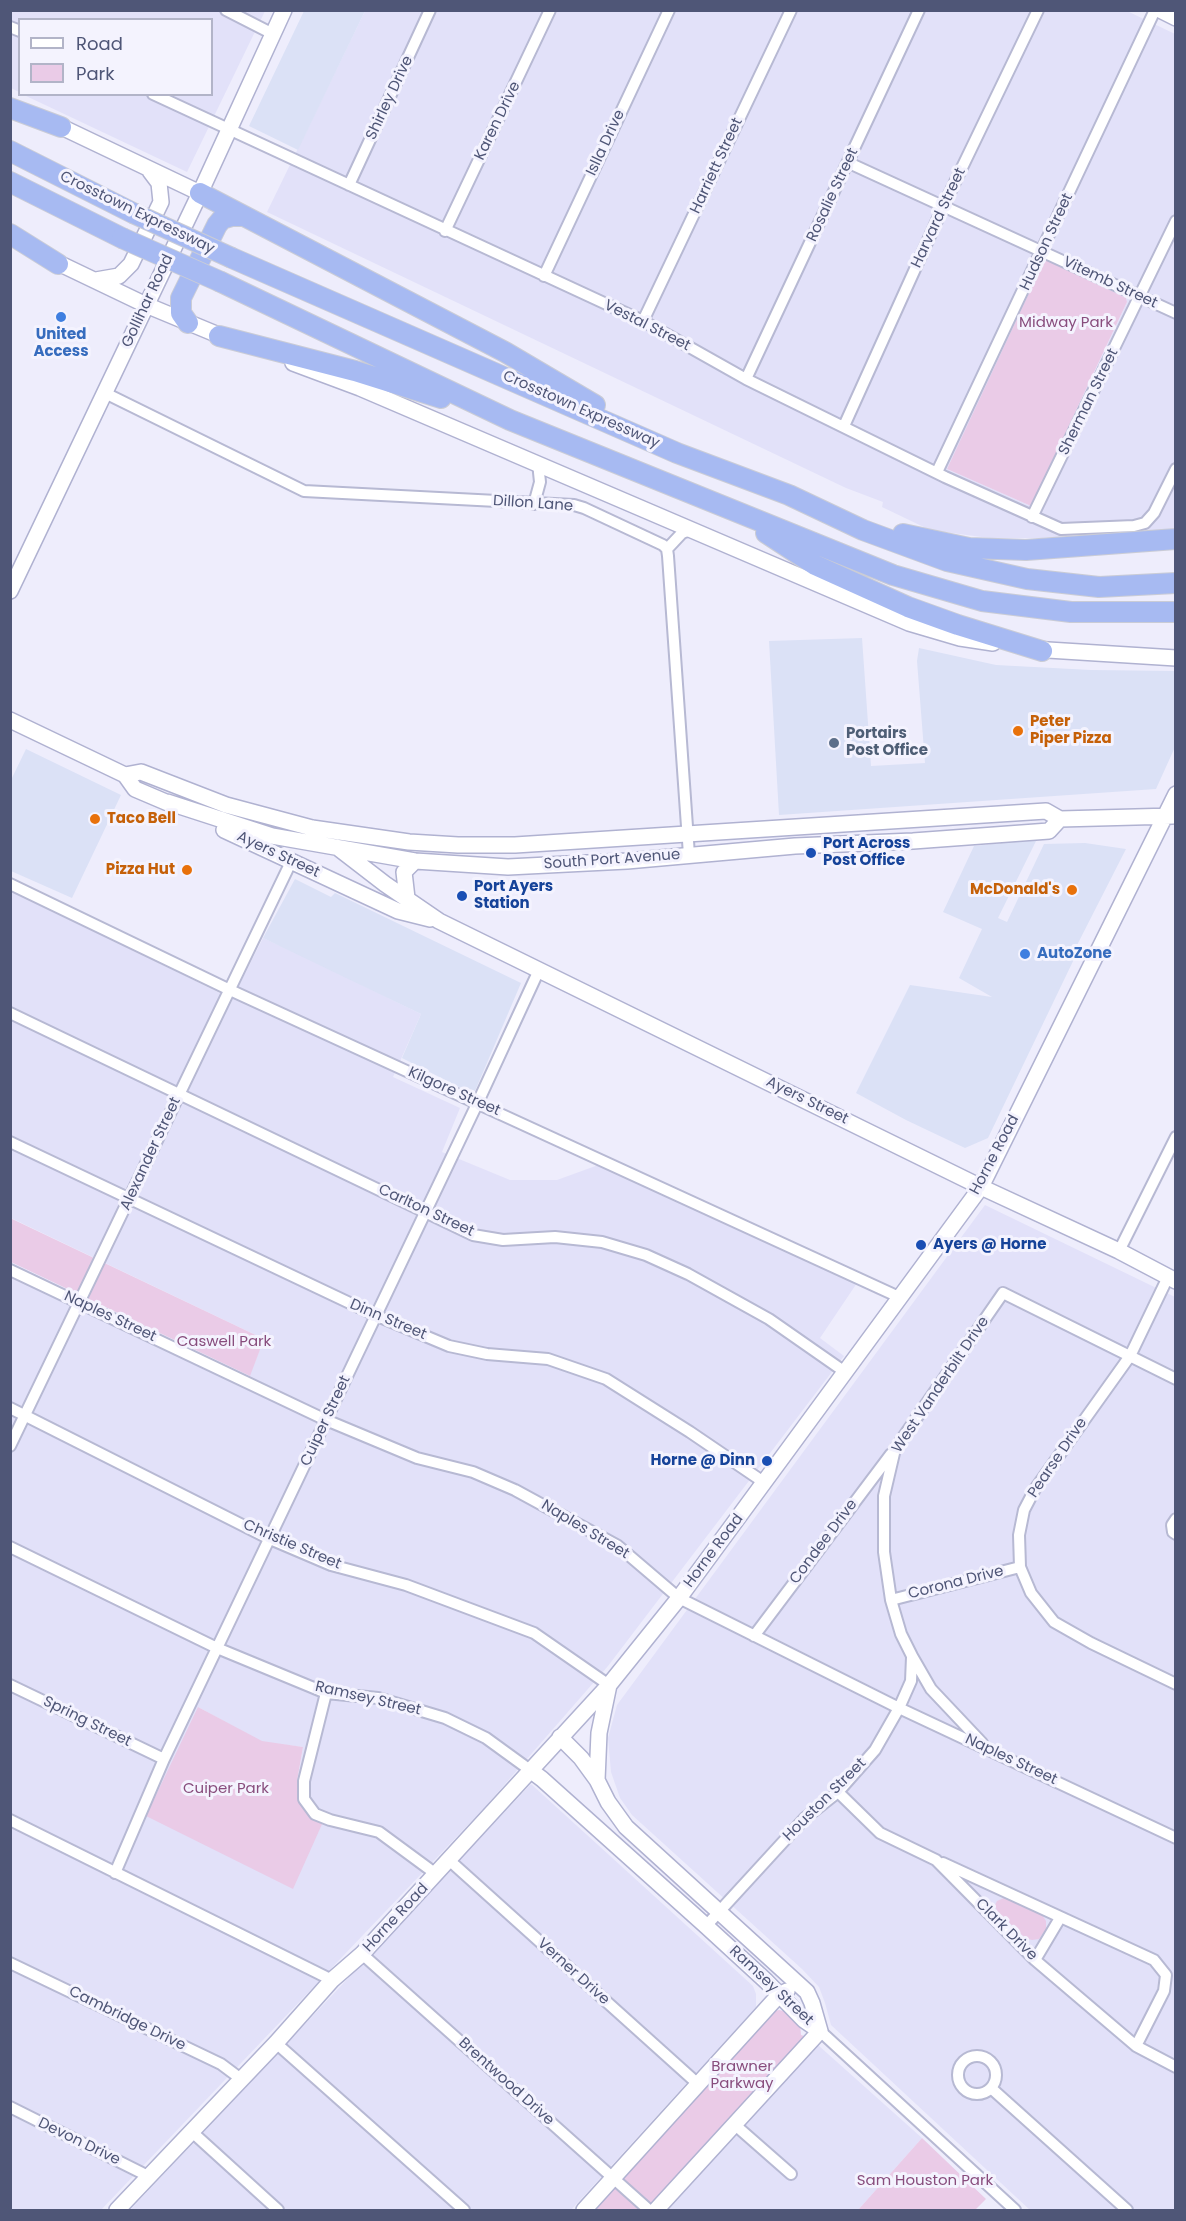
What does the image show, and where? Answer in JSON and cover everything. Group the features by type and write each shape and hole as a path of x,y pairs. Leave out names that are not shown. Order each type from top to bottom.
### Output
{"highway":[{"path":"10,108 61,128"},
{"name":"Crosstown Expressway","path":"10,151 133,213 232,258 677,453 789,495 863,530 947,561 1027,579 1099,586 1176,583"},
{"name":"Crosstown Expressway","path":"10,182 122,238 221,282 510,420 893,575 982,601 1071,612 1176,612"},
{"path":"200,193 504,352 677,453"},
{"path":"188,322 181,313 181,298 217,225 222,219 244,216"},
{"path":"10,236 58,264"},
{"path":"219,336 356,371 510,420"},
{"path":"728,508 815,565 938,618 1042,651"},
{"path":"839,519 969,548 1026,550 1176,539"}],"main road":[{"name":"Gollihar Road","path":"10,591 200,193 284,10"},
{"path":"1160,10 1176,18"},
{"path":"10,103 200,193"},
{"path":"96,280 119,276 131,264 161,202 159,183 150,171"},
{"path":"58,264 219,336 360,388 909,623 960,638 1042,651 1176,658"},
{"name":"Ayers Street","path":"10,720 125,775 135,789 398,911 439,921"},
{"name":"Ayers Street","path":"125,775 141,772 240,810 337,840 385,884 439,921 1119,1251 1172,1279"},
{"name":"Horne Road","path":"117,2211 276,2043 332,1980 362,1954 609,1685 679,1598 765,1483 981,1186 1170,816 1176,794"},
{"name":"South Port Avenue","path":"167,802 272,836 481,846 1046,811 1060,819 1170,816"},
{"name":"South Port Avenue","path":"337,840 415,861 508,867 627,861 795,846 913,841 1049,831 1060,819"},
{"path":"407,898 404,872 415,861"},
{"path":"597,1780 599,1733 609,1685"},
{"name":"Ramsey Street","path":"560,1737 581,1758 597,1780 608,1803 626,1827 807,1992 819,2031"},
{"name":"Ramsey Street","path":"530,1770 706,1926 804,2020 819,2031"},
{"path":"584,2211 779,1995 784,1991 807,1992"},
{"path":"656,2211 819,2031"}],"street":[{"path":"226,10 273,34"},
{"name":"Shirley Drive","path":"349,185 430,10"},
{"name":"Karen Drive","path":"445,231 550,10"},
{"name":"Islla Drive","path":"544,276 669,10"},
{"name":"Harriett Street","path":"643,321 790,10"},
{"name":"Rosalie Street","path":"746,379 919,10"},
{"name":"Harvard Street","path":"844,426 944,205 1038,10"},
{"name":"Hudson Street","path":"937,472 1155,10"},
{"name":"Vestal Street","path":"157,96 643,321 746,379 937,472 1061,529 1134,526 1145,523 1154,513 1176,470"},
{"name":"Vitemb Street","path":"849,163 1176,313"},
{"name":"Sherman Street","path":"1032,517 1176,221"},
{"name":"Dillon Lane","path":"105,393 304,491 574,505 658,542 667,549"},
{"path":"534,504 540,482 538,463"},
{"path":"689,855 667,549 682,533 693,530"},
{"name":"Alexander Street","path":"10,1446 291,862"},
{"name":"Kilgore Street","path":"10,884 230,990 478,1102 899,1298"},
{"name":"Cuiper Street","path":"115,1873 164,1759 539,970"},
{"name":"Carlton Street","path":"10,1013 473,1235 503,1240 555,1237 602,1242 646,1255 769,1318 845,1372"},
{"path":"1119,1251 1176,1137"},
{"name":"Dinn Street","path":"10,1142 375,1316 448,1346 487,1353 548,1359 606,1379 765,1483"},
{"name":"Naples Street","path":"10,1270 326,1420 417,1458 473,1472 515,1490 618,1546 679,1598 899,1708 1176,1838"},
{"name":"Pearse Drive","path":"1172,1279 1130,1356 1035,1489 1024,1510 1019,1535 1020,1567 1031,1593 1054,1622 1091,1643 1176,1684"},
{"name":"West Vanderbilt Drive","path":"987,1748 931,1689 901,1634 891,1600 884,1552 884,1496 895,1449 1003,1293 1176,1379"},
{"name":"Christie Street","path":"10,1408 270,1539 331,1564 406,1585 534,1633 609,1685"},
{"name":"Condee Drive","path":"754,1636 895,1449"},
{"path":"1176,1520 1172,1525 1173,1532 1176,1534"},
{"name":"Ramsey Street","path":"10,1547 217,1648 326,1693 378,1698 445,1718 486,1738 530,1770"},
{"name":"Corona Drive","path":"891,1600 1020,1567"},
{"name":"Houston Street","path":"706,1926 805,1818 838,1792 875,1750 899,1708 911,1681 912,1656"},
{"name":"Spring Street","path":"10,1685 164,1759"},
{"path":"326,1693 304,1781 304,1799 315,1814 379,1832 436,1874"},
{"name":"Clark Drive","path":"838,1792 880,1833 936,1860 1035,1960 1136,2046 1176,2067"},
{"path":"10,1820 332,1980"},
{"name":"Verner Drive","path":"449,1860 698,2084"},
{"path":"936,1860 1154,1960 1166,1975 1164,1992 1136,2046"},
{"path":"1035,1960 1060,1918"},
{"name":"Brentwood Drive","path":"362,1954 614,2177 649,2211"},
{"name":"Cambridge Drive","path":"10,1963 221,2064 242,2079"},
{"name":"Ramsey Street","path":"819,2031 1015,2211"},
{"path":"276,2043 464,2211"},
{"path":"991,2088 1127,2211"},
{"name":"Devon Drive","path":"10,2108 148,2176"},
{"path":"734,2124 791,2174"},
{"path":"191,2131 278,2211"}],"shaded area":[{"path":"10,11 265,11 187,172 26,96 213,96 213,18 18,18 18,92 11,88"},
{"path":"304,11 365,11 298,150 249,126"},
{"path":"365,11 1127,11 1175,34 1175,529 1042,538 989,538 930,530 882,507 883,502 846,488 267,212","holes":["1050,260 1126,298 1127,302 1031,506 947,469"]},
{"path":"862,638 871,766 925,763 917,661 919,648 996,665 1091,670 1175,671 1175,747 1156,789 779,815 769,641"},
{"path":"26,749 121,795 72,898 11,871 11,780"},
{"path":"1037,839 998,918 1007,922 1044,844 1085,843 1126,849 1073,953 1076,955 988,1138 965,1148 856,1093 910,985 992,997 959,978 982,929 943,912 974,846"},
{"path":"295,879 331,897 335,893 521,983 475,1091 467,1091 402,1058 421,1014 263,938"},
{"path":"11,890 232,999 263,938 305,957 421,1014 393,1077 460,1108 442,1152 510,1180 557,1180 601,1164 857,1283 820,1338 844,1356 608,1666 485,1807 101,2210 11,2210 10,1262 249,1376 264,1339 11,1218","holes":["198,1707 262,1742 303,1747 297,1781 299,1794"]},
{"path":"985,1205 1175,1297 1175,2210 1030,2210 831,2025 819,1987 632,1815 620,1798 611,1772 608,1738 617,1705"},
{"path":"531,1784 753,1986 756,1994 756,2007 571,2210 130,2210"},
{"path":"818,2045 922,2138 858,2210 667,2210"}],"green space":[{"name":"Midway Park","path":"1049,260 1126,298 1127,302 1031,506 947,469 1044,261"},
{"name":"Caswell Park","path":"10,1218 264,1339 250,1376 11,1262"},
{"name":"Cuiper Park","path":"198,1707 262,1741 303,1747 297,1781 299,1794 323,1822 293,1889 146,1816"},
{"path":"1006,1897 1042,1915 1046,1921 1046,1929 1039,1939 1025,1938 997,1911 995,1905 997,1901"},
{"name":"Brawner Parkway","path":"779,2010 788,2012 800,2024 801,2035 804,2036 801,2043 648,2210 591,2210 771,2012"},
{"name":"Sam Houston Park","path":"922,2138 986,2199 975,2210 858,2210"}],"place":[{"name":"United Access","path":"61,317"},
{"name":"Peter Piper Pizza","path":"1018,731"},
{"name":"Portairs Post Office","path":"834,743"},
{"name":"Taco Bell","path":"95,819"},
{"name":"Port Across Post Office","path":"811,853"},
{"name":"Pizza Hut","path":"187,870"},
{"name":"McDonald's","path":"1072,890"},
{"name":"Port Ayers Station","path":"462,896"},
{"name":"AutoZone","path":"1025,954"},
{"name":"Ayers @ Horne","path":"921,1245"},
{"name":"Horne @ Dinn","path":"767,1461"}]}
